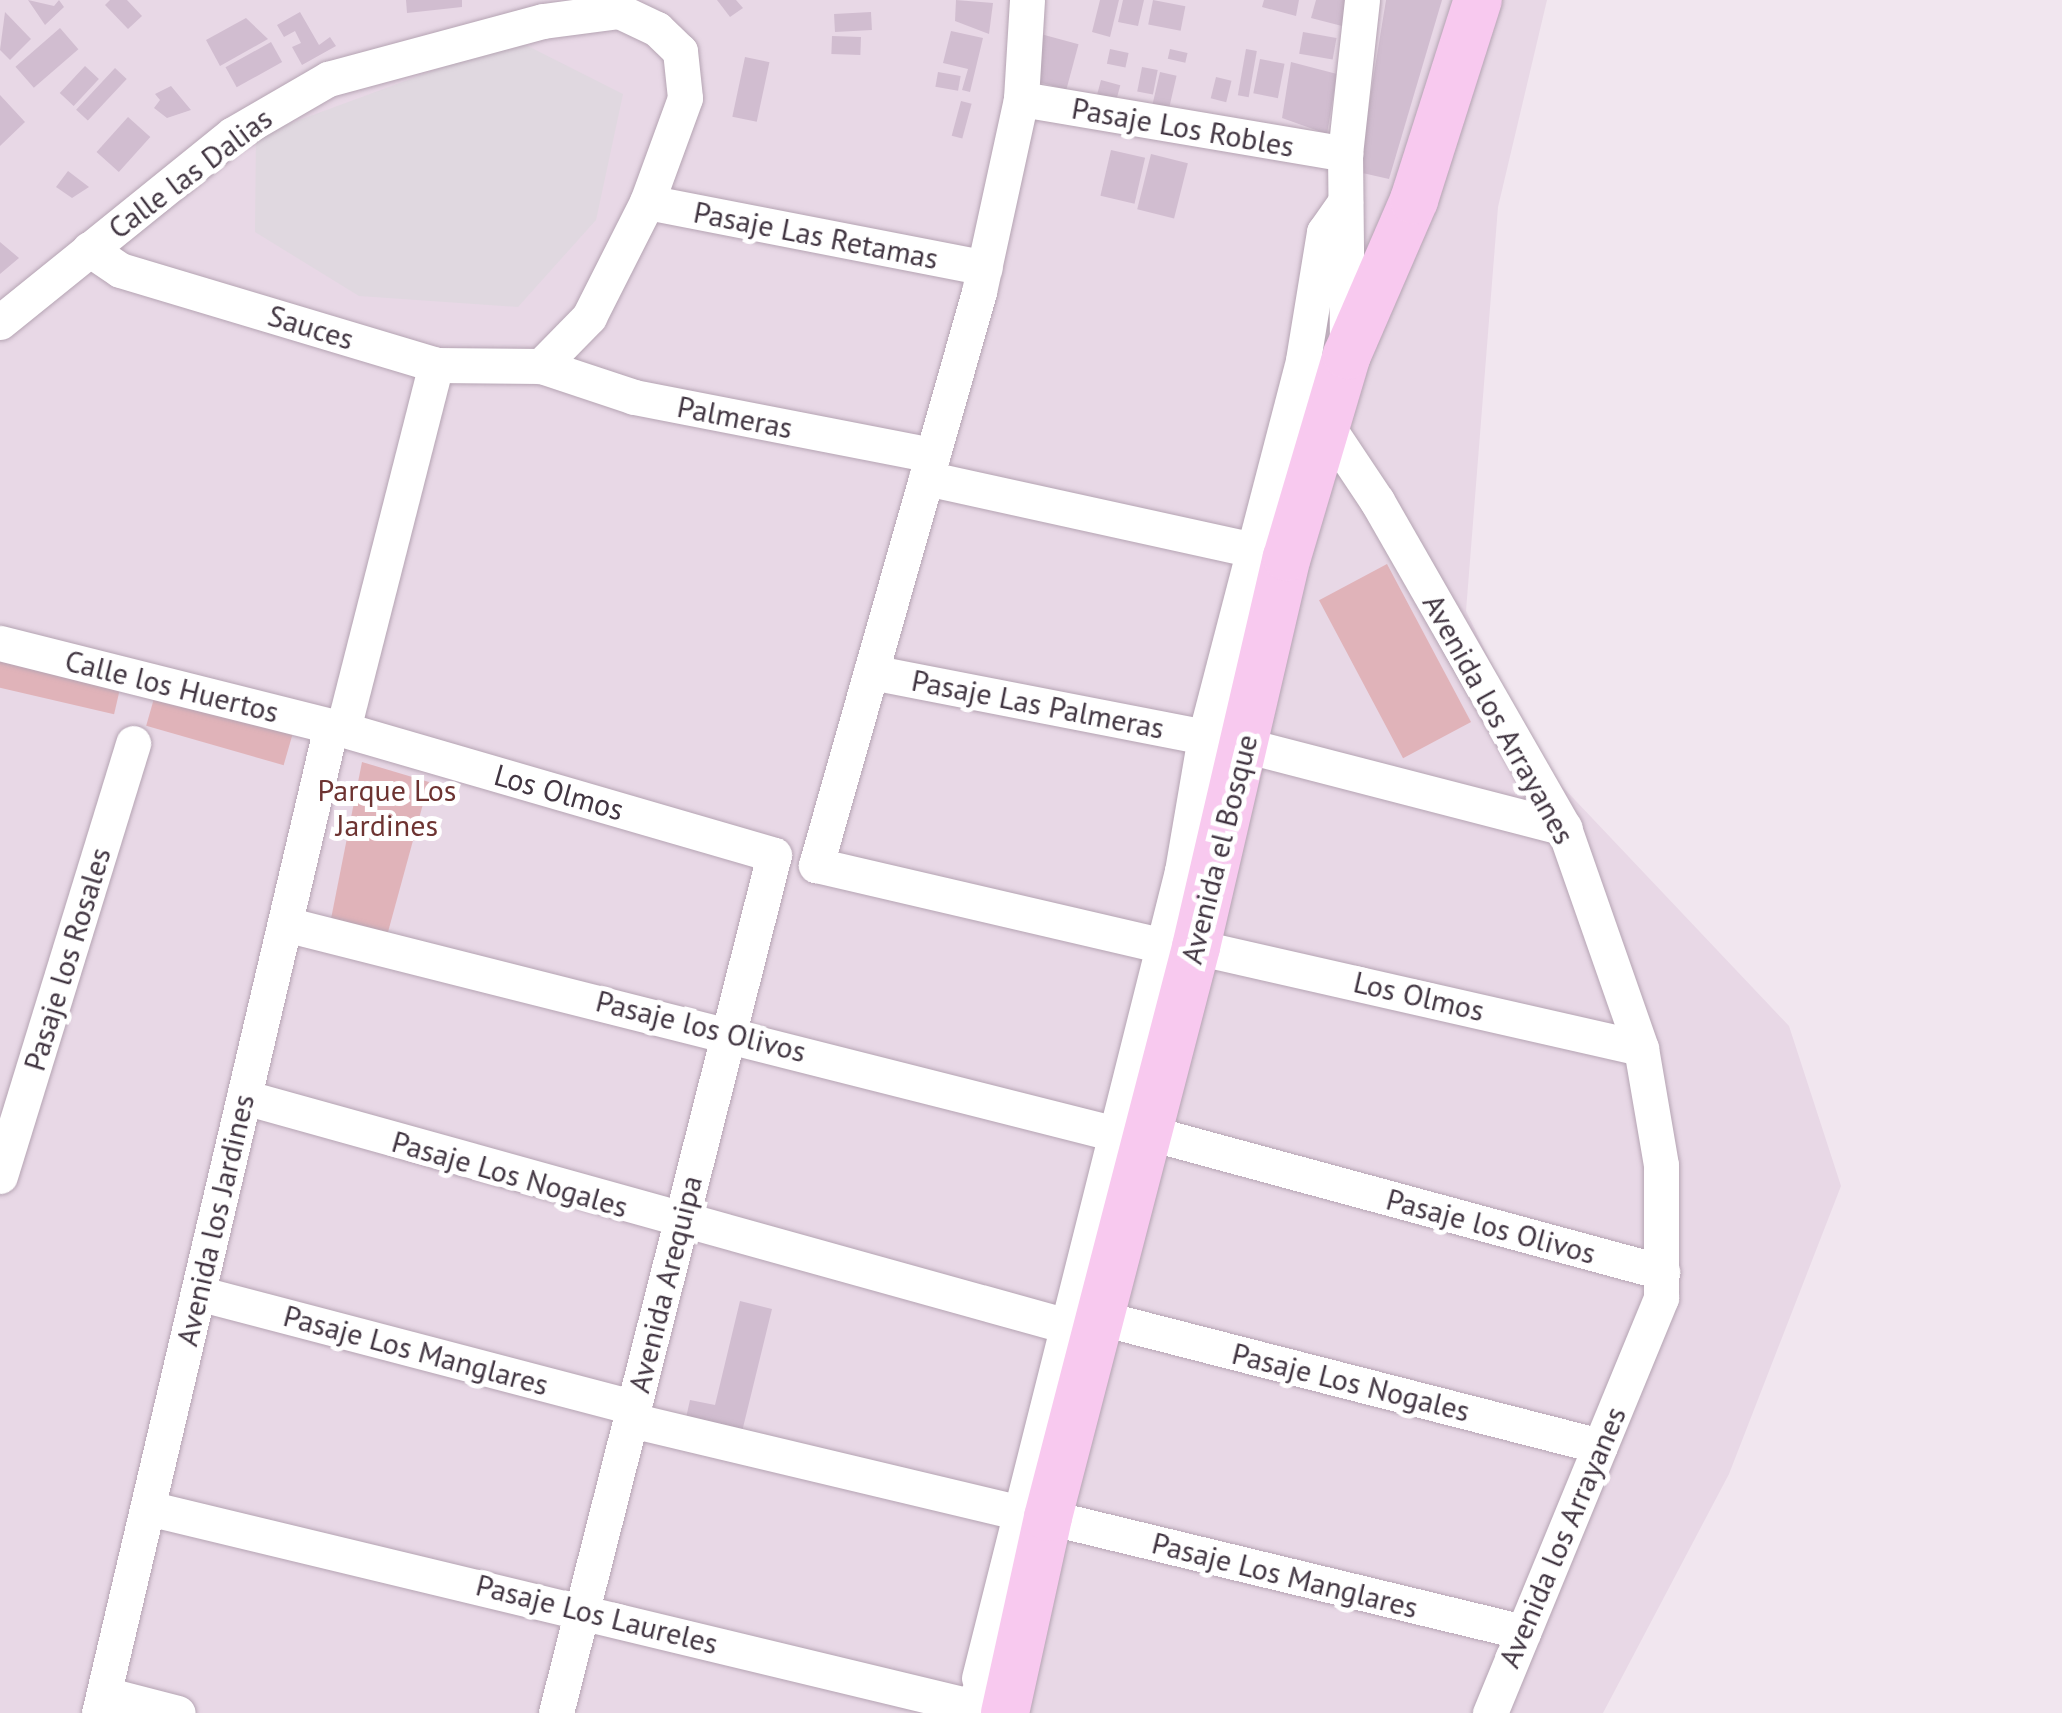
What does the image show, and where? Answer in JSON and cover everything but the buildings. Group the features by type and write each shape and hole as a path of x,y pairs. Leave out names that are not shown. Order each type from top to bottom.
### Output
{"street":[{"path":"871,672 985,268 1022,100 1028,0"},
{"path":"1347,355 1344,154 1362,0"},
{"name":"Avenida el Bosque","path":"982,1711 1017,1659 1034,1515 1064,1458 1084,1322 1180,946 1225,741 1287,556 1347,355 1414,200 1478,0"},
{"name":"Calle las Dalias","path":"0,322 233,134 328,79 544,22 619,11 657,29 680,51 686,98 647,202"},
{"name":"Pasaje Los Robles","path":"1022,100 1344,154"},
{"path":"541,366 590,317 647,202"},
{"name":"Pasaje Las Retamas","path":"647,202 985,268"},
{"path":"1225,741 1253,550 1303,360 1324,232 1345,202"},
{"name":"Sauces","path":"89,249 120,270 436,365 541,366"},
{"name":"Avenida los Jardines","path":"101,1704 284,924 436,365"},
{"name":"Palmeras","path":"541,366 634,397 929,466 1253,550"},
{"name":"Avenida los Arrayanes","path":"1327,426 1377,501 1564,828 1641,1048 1661,1164 1661,1298 1490,1713"},
{"name":"Calle los Huertos","path":"0,643 337,728"},
{"name":"Los Olmos","path":"871,672 816,865 1641,1048"},
{"name":"Pasaje Las Palmeras","path":"871,672 1225,741 1564,828"},
{"name":"Los Olmos","path":"337,728 774,855"},
{"name":"Pasaje los Rosales","path":"0,1176 133,742"},
{"name":"Avenida Arequipa","path":"556,1713 774,855"},
{"name":"Pasaje los Olivos","path":"284,924 1131,1133 1662,1272"},
{"name":"Pasaje Los Nogales","path":"244,1097 680,1224 1600,1446"},
{"name":"Pasaje Los Manglares","path":"198,1293 632,1413 1034,1515 1523,1632"},
{"path":"982,1711 1084,1322"},
{"name":"Pasaje Los Laureles","path":"148,1508 582,1609 982,1711"},
{"path":"101,1704 178,1713"}],"shaded area":[{"path":"0,0 1547,0 1498,207 1466,611 1539,762 1789,1026 1841,1186 1729,1474 1603,1713 0,1713"},
{"path":"516,40 623,94 596,220 518,307 359,296 255,232 256,136"}],"green space":[{"path":"1387,564 1471,722 1403,758 1319,600"},
{"path":"0,657 121,685 114,714 0,688"},
{"path":"155,695 292,734 284,765 146,726"},
{"name":"Parque Los Jardines","path":"362,762 429,782 388,932 330,924"}]}
